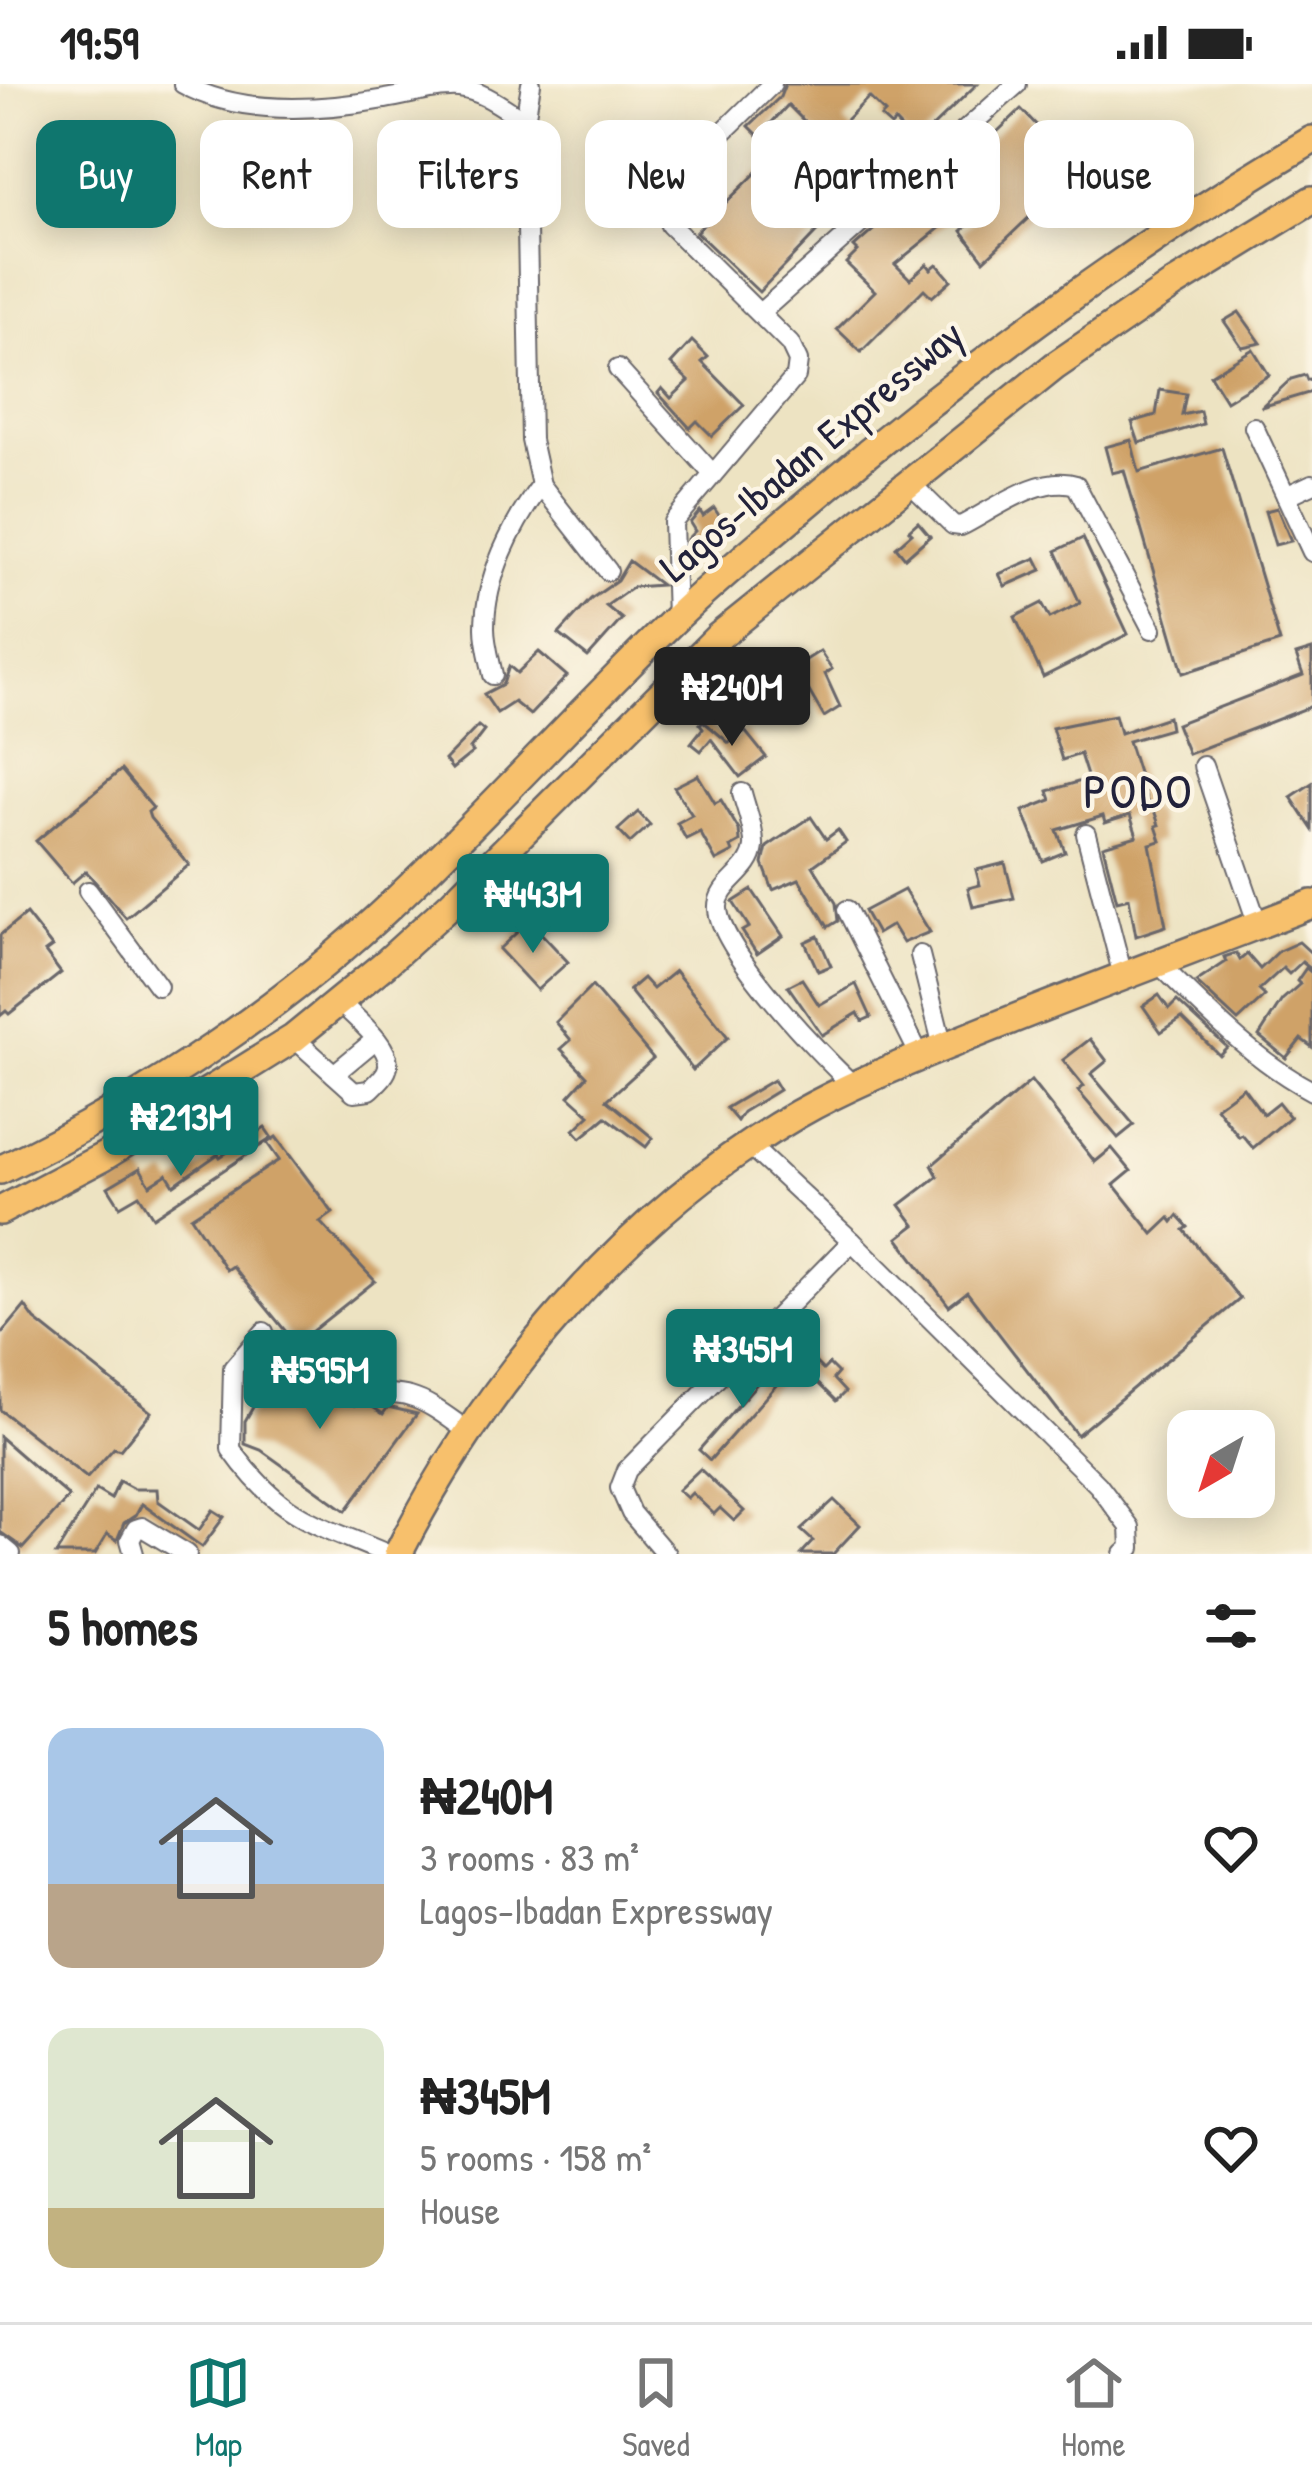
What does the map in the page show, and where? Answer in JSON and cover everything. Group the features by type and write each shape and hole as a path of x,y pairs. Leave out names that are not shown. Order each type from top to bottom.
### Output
{"highway":[{"name":"Lagos-Ibadan Expressway","path":"0,1170 118,1107 264,1011 414,884 676,618 927,402 1138,248 1312,140"},
{"name":"Lagos-Ibadan Expressway","path":"0,1211 173,1116 295,1038 485,871 718,637 1055,366 1173,285 1312,200"},
{"path":"398,1554 440,1478 521,1364 608,1263 680,1195 748,1145 853,1085 932,1051 1312,904"}],"street":[{"path":"183,84 213,96 278,106 368,102 455,88 482,94 523,120"},
{"path":"525,120 531,84"},
{"path":"676,618 673,522 796,376 798,361 790,344 670,225 662,206 668,185 772,84"},
{"path":"760,314 1017,84"},
{"path":"527,228 531,440 541,485 608,571"},
{"path":"618,370 711,472"},
{"path":"1254,427 1312,552"},
{"path":"909,482 953,525 962,526 1040,486 1060,479 1076,485 1152,629"},
{"path":"1286,496 1312,484"},
{"path":"493,676 485,627 492,587 503,550 541,485"},
{"path":"1203,766 1258,925"},
{"path":"742,793 754,842 748,868 722,893 718,909 724,926 743,961 801,1037 853,1085"},
{"path":"1086,833 1123,976"},
{"path":"88,891 158,986"},
{"path":"847,910 932,1051"},
{"path":"920,956 932,1051"},
{"path":"1156,962 1211,1016 1312,1091"},
{"path":"295,1038 354,1092 370,1090 388,1068 383,1050 340,1002"},
{"path":"334,1074 374,1040"},
{"path":"748,1145 852,1241 1098,1485 1130,1527 1131,1548 1124,1554"},
{"path":"666,1554 632,1513 620,1488 628,1470 852,1241"},
{"path":"264,1332 233,1368 231,1450 272,1499 301,1520 387,1554"},
{"path":"352,1384 366,1393 421,1400 470,1433"},
{"path":"134,1554 130,1540 142,1528 187,1554"},
{"path":"0,1545 11,1554"}],"building":[{"path":"785,84 977,84 940,120 884,120 881,117 885,113 869,97 846,120 803,120 788,105 774,120 755,120 780,97"},
{"path":"1021,109 1032,120 1024,120 1024,222 984,260 962,231 1000,228 1000,129"},
{"path":"751,178 751,228 821,228 759,292 696,232 727,228 727,202"},
{"path":"876,228 940,228 895,264 910,279 927,264 931,269 937,264 951,280 932,297 924,289 861,352 837,329 875,291 846,263 858,251 854,247"},
{"path":"1239,312 1261,343 1242,347 1224,321"},
{"path":"692,341 708,357 702,362 744,405 712,436 697,421 690,428 658,393 662,388 671,398 689,381 671,364"},
{"path":"1253,349 1269,375 1226,401 1210,375"},
{"path":"1305,375 1307,380 1312,378 1312,392 1261,407 1291,379"},
{"path":"1160,390 1186,394 1182,415 1200,411 1203,424 1139,443 1132,422 1156,415"},
{"path":"1131,440 1139,472 1222,448 1280,642 1183,673 1124,470 1112,473 1105,447"},
{"path":"714,508 726,526 718,531 721,536 706,546 702,540 687,554 687,539 695,531 690,523 700,511 703,516"},
{"path":"1277,508 1291,541 1275,545 1265,511"},
{"path":"918,522 930,536 905,558 896,547"},
{"path":"1083,538 1128,634 1043,677 1015,617 1042,603 1050,618 1080,603 1056,551"},
{"path":"1036,558 1042,570 1005,586 999,574"},
{"path":"629,561 661,585 633,587 606,606 622,619 588,657 559,634 591,599 617,581"},
{"path":"1312,650 1312,706 1188,754 1176,724 1303,675 1296,655"},
{"path":"820,651 832,669 825,674 840,707 824,717 795,667"},
{"path":"539,652 567,676 530,715 514,702 497,713 484,694 503,684 509,666 517,673"},
{"path":"1115,715 1120,733 1168,717 1170,729 1128,741 1159,825 1161,841 1150,844 1166,926 1136,936 1129,898 1117,901 1103,846 1137,836 1130,815 1105,823 1103,816 1057,830 1065,852 1043,861 1023,811 1051,800 1048,791 1088,779 1080,754 1062,760 1052,728"},
{"path":"703,721 729,743 745,731 766,757 740,777 711,739 701,751 691,743"},
{"path":"478,726 484,731 470,749 473,752 452,769 445,760"},
{"path":"121,770 153,808 148,812 150,818 189,865 126,918 86,871 72,883 36,841"},
{"path":"698,775 739,830 740,842 731,847 733,852 716,861 700,832 686,839 677,823 692,815 674,787"},
{"path":"1312,783 1312,829 1291,797"},
{"path":"638,812 650,825 630,843 618,830"},
{"path":"811,817 826,839 838,830 846,842 813,866 836,903 838,921 828,927 799,879 773,890 763,864 767,847"},
{"path":"1005,863 1014,898 973,907 968,888 980,885 976,870"},
{"path":"752,890 783,936 757,954 742,931 749,927 733,902"},
{"path":"904,890 930,932 903,943 892,925 877,934 864,911"},
{"path":"26,914 52,947 45,952 61,973 0,1016 0,935"},
{"path":"526,924 537,929 568,962 537,990 499,949"},
{"path":"818,936 831,966 818,971 805,942"},
{"path":"1299,942 1312,954 1312,970 1302,962 1289,974 1283,968 1259,990 1265,996 1238,1021 1196,982 1226,962 1224,957 1236,953 1240,960 1247,954 1260,969 1279,951"},
{"path":"1306,968 1312,973 1312,1047 1301,1039 1286,1058 1259,1036 1282,1000 1300,984 1297,981"},
{"path":"675,971 728,1037 693,1070 629,990 643,978 653,989"},
{"path":"802,979 819,1005 856,984 871,1017 862,1021 858,1013 822,1035 788,986"},
{"path":"592,986 653,1058 607,1100 653,1138 646,1147 606,1117 581,1138 574,1130 590,1115 569,1096 587,1076 561,1049 571,1040 556,1022"},
{"path":"1159,995 1169,1009 1177,1001 1227,1047 1219,1055 1182,1018 1161,1032 1143,1006"},
{"path":"1090,1039 1107,1061 1091,1074 1134,1125 1118,1138 1078,1091 1084,1086 1063,1060"},
{"path":"773,1080 779,1090 743,1112 737,1121 726,1108"},
{"path":"1031,1081 1095,1162 1112,1148 1131,1171 1114,1185 1153,1234 1178,1216 1240,1299 1077,1435 967,1292 949,1306 898,1238 915,1225 900,1205 938,1176 932,1165"},
{"path":"1243,1087 1263,1114 1278,1102 1290,1117 1253,1148 1216,1107"},
{"path":"265,1128 272,1138 153,1217 139,1195 120,1206 108,1187 140,1168 150,1185 167,1174 174,1185"},
{"path":"276,1137 333,1213 320,1222 375,1281 296,1344 232,1266 226,1270 191,1217 279,1160 267,1143"},
{"path":"25,1306 35,1320 151,1412 120,1450 114,1448 87,1478 0,1410 0,1336"},
{"path":"275,1343 298,1351 291,1391 316,1398 326,1385 354,1405 371,1406 383,1414 388,1407 417,1414 346,1511 261,1450 245,1444 245,1421 267,1383 255,1377"},
{"path":"803,1350 823,1370 829,1364 838,1373 833,1379 845,1392 836,1401 794,1360"},
{"path":"775,1363 787,1373 710,1460 699,1450"},
{"path":"0,1437 69,1497 23,1548 0,1532"},
{"path":"700,1469 744,1511 734,1521 720,1508 714,1514 692,1493 687,1498 678,1490"},
{"path":"119,1481 134,1489 157,1489 158,1501 199,1530 213,1510 224,1517 202,1547 142,1504 124,1523 117,1540 107,1534 95,1554 56,1554 96,1490 111,1499"},
{"path":"834,1500 860,1525 833,1554 801,1554 813,1541 801,1530"}],"district":[{"name":"PODO","path":"1139,791"}]}
